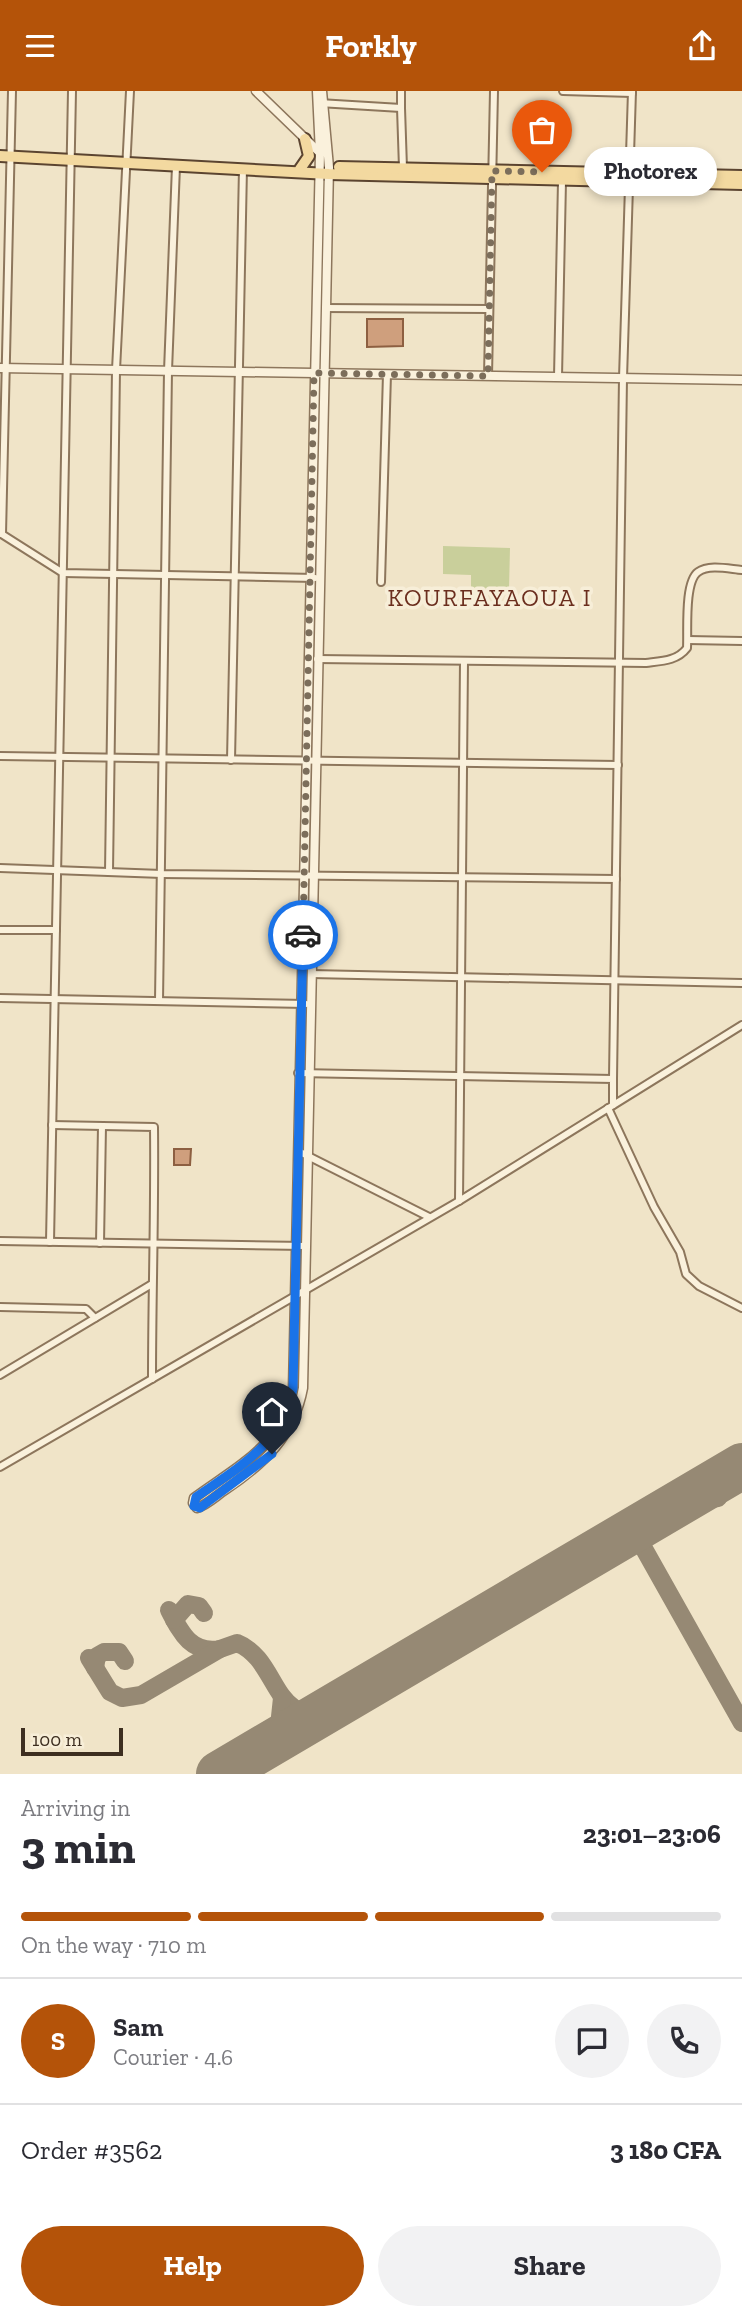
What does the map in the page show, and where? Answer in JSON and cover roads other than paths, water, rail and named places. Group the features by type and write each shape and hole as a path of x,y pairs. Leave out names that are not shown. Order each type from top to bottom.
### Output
{"main road":[{"path":"295,170 309,156 305,139"},
{"path":"5,156 295,170 403,168 562,181 742,176"},
{"path":"324,170 742,184"}],"street":[{"path":"12,91 5,156 1,534 63,573 314,578"},
{"path":"50,1242 72,91"},
{"path":"109,872 116,370 130,91"},
{"path":"256,91 320,153"},
{"path":"306,974 300,1003 293,1389 285,1417 263,1448 194,1498 195,1507 205,1504 272,1454 295,1418 303,1388 310,1004 306,974 324,170 320,153 320,91"},
{"path":"401,91 403,168"},
{"path":"488,376 494,91"},
{"path":"563,91 632,92 623,378 613,1079 610,1107 654,1207 680,1252 686,1274 699,1286 742,1308"},
{"path":"320,103 401,108"},
{"path":"319,373 325,308 324,170 320,103"},
{"path":"159,1001 169,371 176,164"},
{"path":"231,760 243,168"},
{"path":"558,377 562,181"},
{"path":"325,308 489,309"},
{"path":"2,368 742,380"},
{"path":"381,582 387,374"},
{"path":"313,659 646,663 669,660 682,655 687,648 690,583 698,572 711,568 742,570"},
{"path":"688,640 742,641"},
{"path":"459,1201 464,661"},
{"path":"0,756 618,765"},
{"path":"0,868 162,874 616,879"},
{"path":"0,930 56,930"},
{"path":"306,974 742,983"},
{"path":"0,998 310,1004"},
{"path":"0,1467 459,1201 742,1025"},
{"path":"298,1073 613,1079"},
{"path":"52,1125 154,1127 156,1244 152,1284 152,1379"},
{"path":"100,1243 102,1126"},
{"path":"298,1150 429,1217"},
{"path":"0,1241 305,1246"},
{"path":"0,1375 152,1284"},
{"path":"0,1307 86,1309 95,1318"}],"place":[{"name":"Photorex","path":"542,172"}],"district":[{"name":"KOURFAYAOUA I","path":"490,598"}]}
